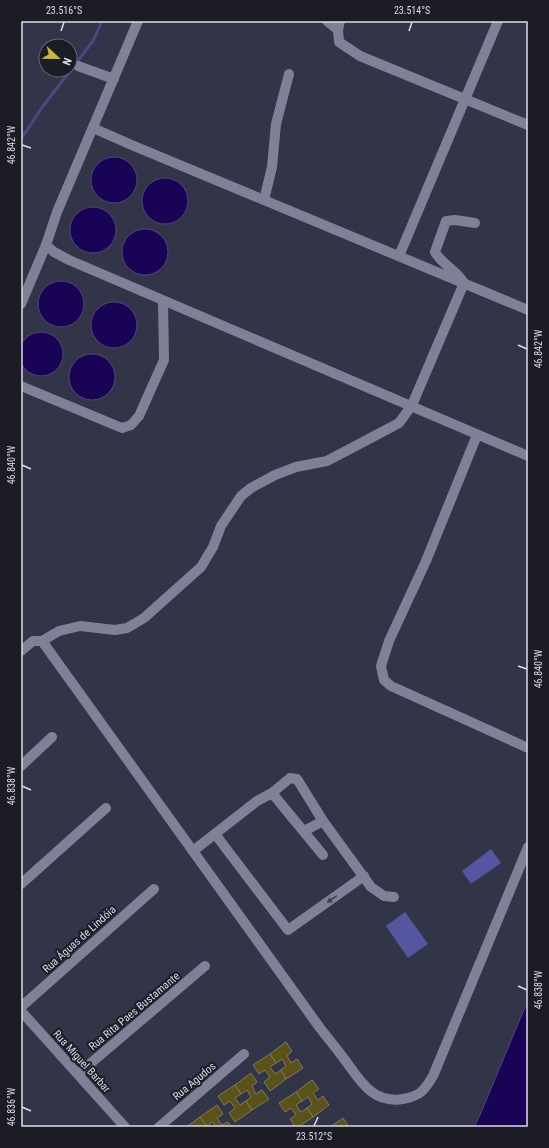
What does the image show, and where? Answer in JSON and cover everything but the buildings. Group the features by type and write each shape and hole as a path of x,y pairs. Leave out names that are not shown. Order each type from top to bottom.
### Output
{"street":[{"path":"21,304 46,245 57,212 138,21"},
{"path":"327,21 339,25 340,42 360,56 528,125"},
{"path":"398,256 498,21"},
{"path":"78,66 114,79"},
{"path":"264,200 272,167 276,124 289,74"},
{"path":"93,128 528,310"},
{"path":"464,283 458,273 439,259 435,252 446,221 455,220 475,223"},
{"path":"46,245 54,252 69,260 412,405 477,435 528,456"},
{"path":"21,651 33,641 42,641 59,631 80,626 115,630 128,628 144,618 201,567 213,547 221,526 241,496 251,488 275,474 296,467 327,461 399,423 412,405 464,283"},
{"path":"21,386 122,428 131,425 139,416 164,360 163,301"},
{"path":"477,435 426,561 390,641 381,666 384,680 391,686 528,748"},
{"path":"42,641 361,1083 374,1094 400,1099 413,1096 424,1090 433,1076 528,847"},
{"path":"21,766 52,737"},
{"path":"193,851 257,801 272,793 290,778 297,779 324,821 371,887 384,896 394,897"},
{"path":"272,793 323,855"},
{"path":"21,884 106,808"},
{"path":"304,831 324,821"},
{"path":"215,834 288,930 364,876"},
{"name":"Rua Águas de Lindóia","path":"21,1007 154,889"},
{"name":"Rua Rita Paes Bustamante","path":"78,1074 205,966"},
{"name":"Rua Miguel Barbar","path":"21,1011 125,1127"},
{"name":"Rua Agudos","path":"159,1127 244,1054"}],"shaded area":[{"path":"114,157 127,161 133,167 137,180 133,193 127,199 114,203 101,199 95,193 91,180 95,167 101,161"},
{"path":"165,178 178,182 184,188 188,201 184,214 178,220 165,224 152,220 146,214 142,201 146,188 152,182"},
{"path":"93,207 106,211 112,217 116,230 112,243 106,249 93,253 80,249 74,243 70,230 74,217 80,211"},
{"path":"145,229 158,233 164,239 168,252 164,265 158,271 145,275 132,271 126,265 122,252 126,239 132,233"},
{"path":"61,281 74,285 80,291 84,304 80,317 74,323 61,327 48,323 42,317 38,304 42,291 48,285"},
{"path":"114,302 127,306 133,312 137,325 133,338 127,344 114,348 101,344 95,338 91,325 95,312 101,306"},
{"path":"37,332 45,332 50,333 57,338 62,345 62,363 57,370 50,375 37,376 29,373 22,366 19,358 19,350 22,342 29,335"},
{"path":"92,354 105,358 111,364 115,377 111,390 105,396 92,400 79,396 73,390 69,377 73,364 79,358"},
{"path":"491,849 501,863 471,884 462,871"},
{"path":"405,912 428,944 408,958 386,926"},
{"path":"528,1000 528,1127 474,1127 480,1115"}],"waterway":[{"path":"21,139 43,106 93,41 102,21"}]}
